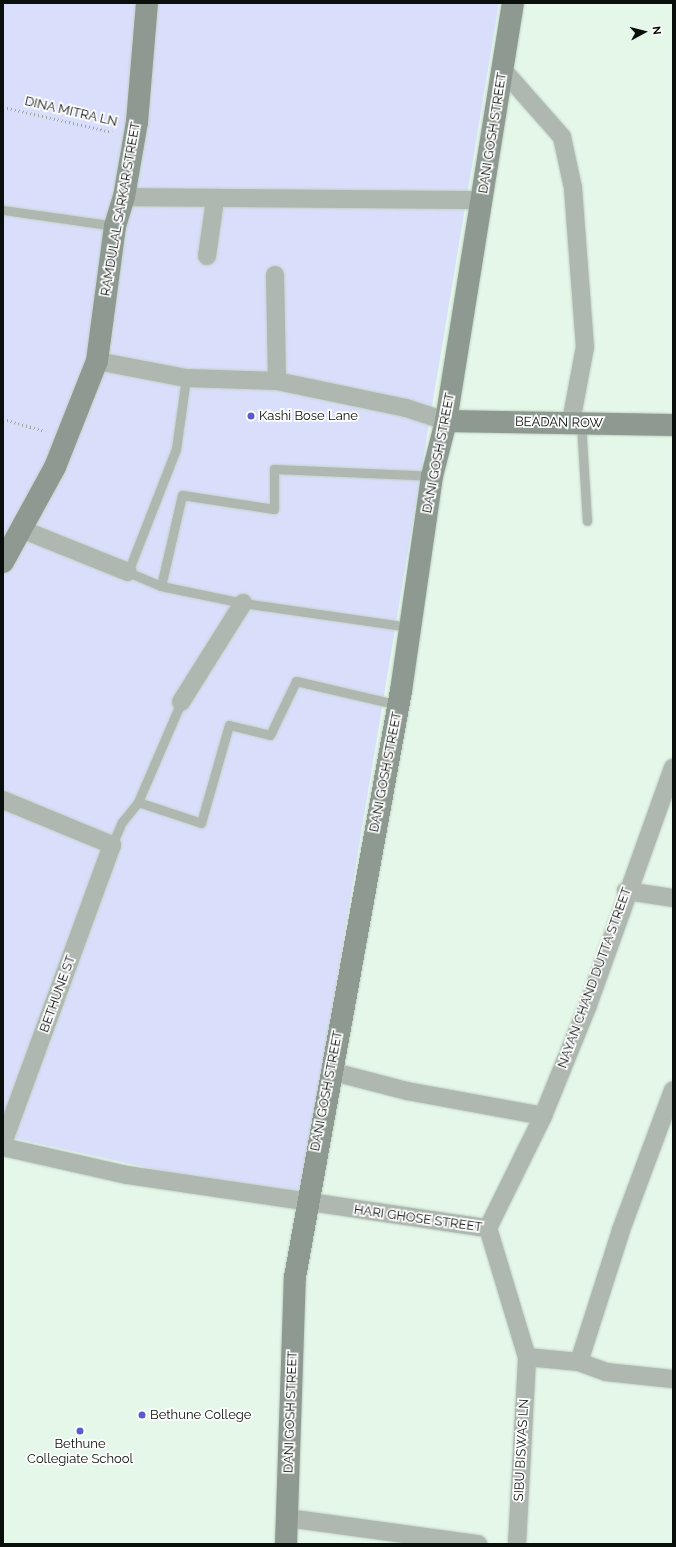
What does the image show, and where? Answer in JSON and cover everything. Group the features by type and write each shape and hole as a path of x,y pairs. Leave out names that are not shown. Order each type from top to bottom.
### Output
{"street":[{"name":"RAMDULAL SARKAR STREET","path":"3,562 55,467 65,436 97,361 115,226 124,197 134,137 147,3"},
{"name":"DANI GOSH STREET","path":"286,1544 295,1277 306,1204 330,1071 399,705 412,627 432,476 446,421 483,200 513,3"},
{"path":"503,70 562,138 573,188 586,347 576,423"},
{"path":"124,197 215,200 483,200"},
{"path":"207,256 215,200"},
{"path":"275,275 277,380"},
{"path":"97,361 186,378 277,380 406,408 446,421"},
{"name":"BEADAN ROW","path":"446,421 673,425"},
{"path":"21,529 128,572"},
{"path":"181,702 243,603"},
{"name":"NAYAN CHAND DUTTA STREET","path":"488,1228 543,1116 588,1005 626,891 673,768"},
{"path":"3,800 112,846"},
{"name":"BETHUNE ST","path":"3,1143 112,846"},
{"path":"626,891 673,898"},
{"path":"330,1071 406,1091 543,1116"},
{"path":"579,1362 621,1230 673,1090"},
{"name":"HARI GHOSE STREET","path":"3,1148 127,1175 306,1204 488,1228 527,1357"},
{"path":"527,1357 579,1362 606,1372 673,1379"},
{"name":"SIBU BISWAS LN","path":"517,1544 527,1357"},
{"path":"287,1518 478,1544"}],"lane":[{"path":"3,210 115,226"},
{"path":"186,378 176,449 128,572 161,586 243,603 412,627"},
{"path":"576,423 587,521"},
{"path":"161,586 182,495 274,509 274,469 432,476"},
{"path":"138,802 201,823 229,725 270,735 296,681 399,705"},
{"path":"112,846 122,822 138,802 181,702"}],"path":[{"name":"DINA MITRA LN","path":"3,107 134,137"},
{"path":"3,419 65,436"}],"shaded area":[{"path":"3,3 499,3 300,1201 3,1136"}],"place":[{"name":"Kashi Bose Lane","path":"251,416"},
{"name":"Bethune College","path":"142,1415"},
{"name":"Bethune Collegiate School","path":"80,1431"}]}
